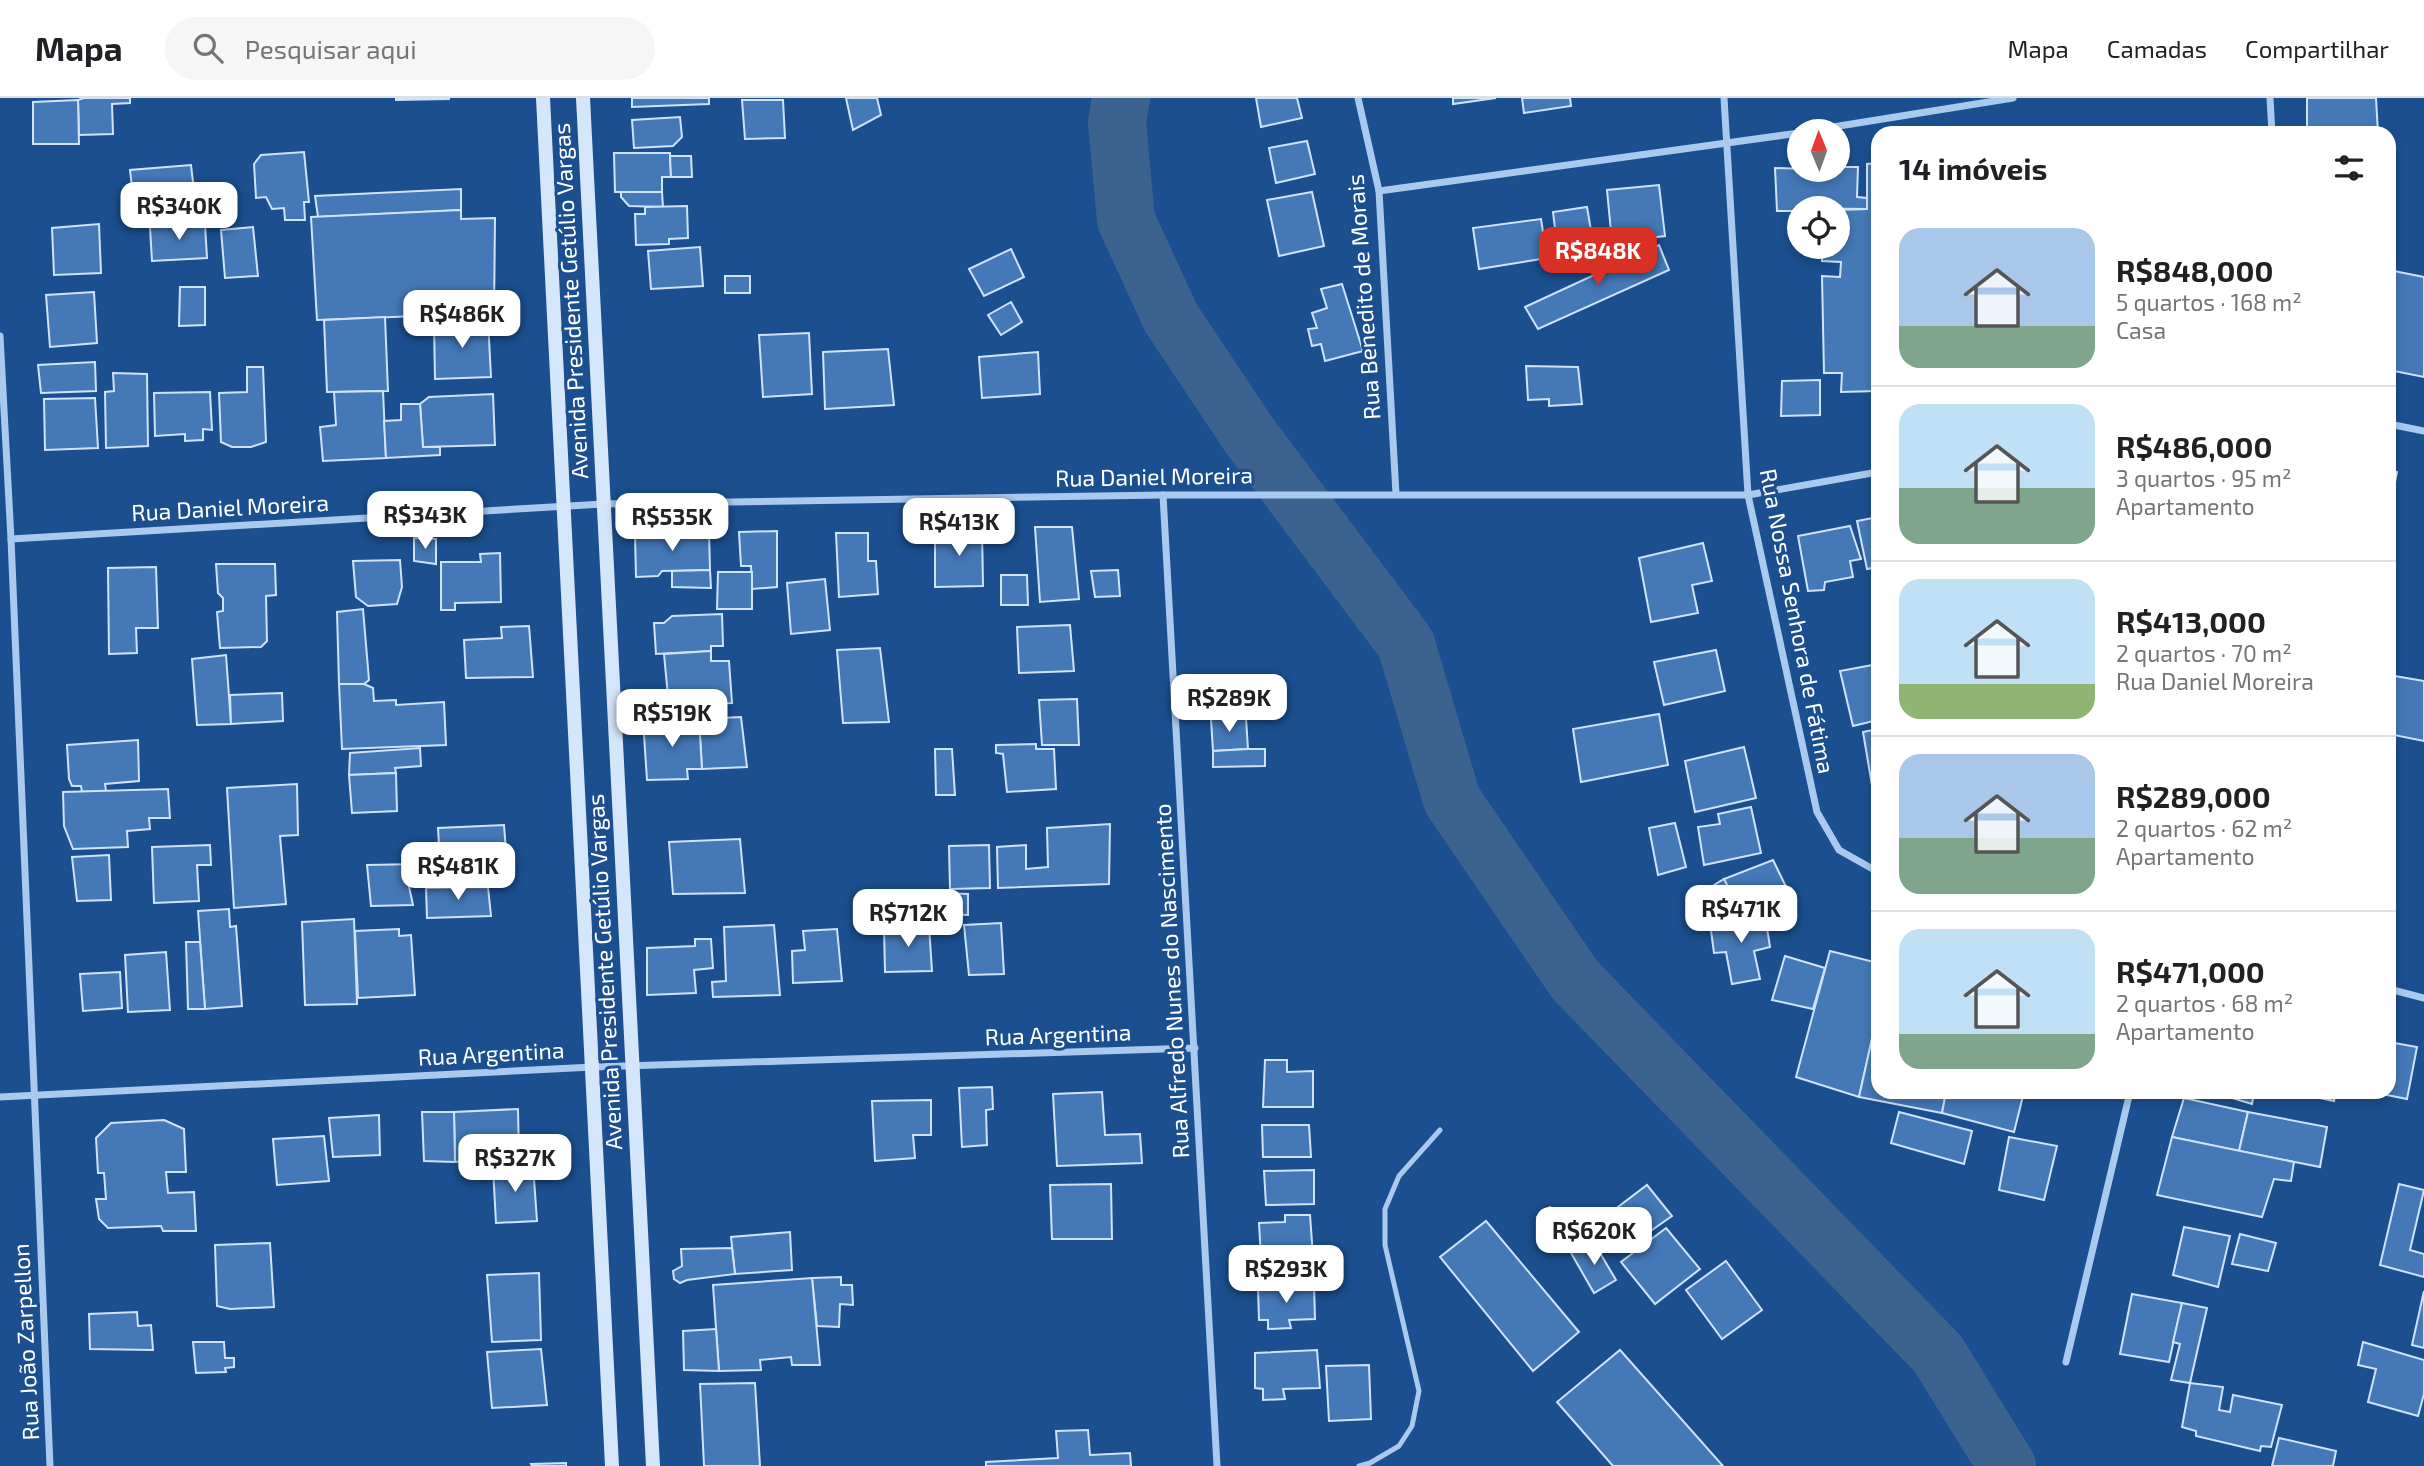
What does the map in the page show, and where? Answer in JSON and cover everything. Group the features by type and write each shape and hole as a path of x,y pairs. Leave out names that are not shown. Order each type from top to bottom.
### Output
{"main road":[{"name":"Avenida Presidente Getúlio Vargas","path":"543,98 612,1466"},
{"name":"Avenida Presidente Getúlio Vargas","path":"583,98 653,1466"}],"street":[{"name":"Rua Benedito de Morais","path":"1358,98 1379,191 1396,494"},
{"name":"Rua Nossa Senhora de Fátima","path":"1724,98 1748,495 1817,812 1839,850 1871,868"},
{"path":"1850,124 2013,98"},
{"path":"2270,98 2272,126"},
{"path":"1379,191 1787,135"},
{"name":"Rua João Zarpellon","path":"0,336 50,1466"},
{"path":"2396,425 2424,431"},
{"name":"Rua Daniel Moreira","path":"11,539 603,504 1163,495 1748,495 1871,473"},
{"name":"Rua Alfredo Nunes do Nascimento","path":"1163,495 1217,1466"},
{"path":"2396,991 2424,998"},
{"name":"Rua Argentina","path":"0,1097 593,1067 1195,1048"},
{"path":"2066,1362 2128,1099"}],"lane":[{"path":"1359,1466 1370,1463 1399,1446 1412,1426 1419,1391 1385,1245 1385,1209 1399,1176 1440,1130"}],"building":[{"path":"130,98 130,103 112,104 113,134 79,135 78,100"},
{"path":"449,98 449,99 396,100"},
{"path":"632,98 709,98 709,104 632,107"},
{"path":"846,98 877,98 881,115 853,130"},
{"path":"1256,98 1297,98 1302,118 1261,127"},
{"path":"1453,98 1496,98 1453,104"},
{"path":"1522,98 1570,98 1571,106 1524,113"},
{"path":"2307,98 2376,98 2378,126 2307,126"},
{"path":"78,100 79,144 33,144 33,102"},
{"path":"742,100 783,100 785,138 745,139"},
{"path":"680,117 682,137 673,146 634,148 632,120"},
{"path":"1307,141 1315,174 1276,183 1269,148"},
{"path":"304,152 309,202 304,202 305,220 285,220 284,208 272,209 266,197 256,198 254,164 261,155"},
{"path":"614,153 670,153 671,177 662,177 662,192 615,192"},
{"path":"670,156 691,156 692,177 671,177"},
{"path":"1867,164 1871,164 1871,391 1841,392 1842,373 1824,373 1822,276 1840,277 1841,262 1822,259 1850,259 1850,210 1867,209"},
{"path":"191,165 197,216 136,223 130,170"},
{"path":"1850,167 1858,167 1857,197 1867,198 1867,209 1850,209 1850,196 1787,196 1787,211 1777,211 1775,168 1787,168 1787,182 1850,182"},
{"path":"1659,185 1665,236 1612,242 1607,190"},
{"path":"461,189 461,210 318,217 315,196"},
{"path":"621,192 662,192 663,207 629,206 621,197"},
{"path":"1312,192 1324,246 1279,256 1267,200"},
{"path":"687,206 688,238 669,239 669,244 636,245 635,214 645,214 645,207"},
{"path":"1587,207 1594,248 1558,253 1553,212"},
{"path":"461,210 461,219 495,218 494,313 317,320 311,217"},
{"path":"1541,219 1547,258 1479,269 1473,228"},
{"path":"99,224 101,273 54,275 52,228"},
{"path":"205,224 207,258 152,261 150,227"},
{"path":"253,227 258,276 225,278 221,230"},
{"path":"1659,245 1669,270 1538,329 1525,307"},
{"path":"700,247 703,286 651,289 648,251"},
{"path":"1011,249 1024,277 984,296 969,269"},
{"path":"2396,271 2424,277 2424,377 2396,371"},
{"path":"725,276 750,276 750,293 725,293"},
{"path":"1342,284 1363,351 1325,361 1321,344 1312,346 1308,329 1317,328 1312,313 1327,308 1321,289"},
{"path":"180,287 205,287 205,325 179,326"},
{"path":"94,292 97,343 50,347 46,295"},
{"path":"1011,302 1022,322 1001,335 988,315"},
{"path":"385,317 388,391 327,392 324,320"},
{"path":"488,320 491,377 435,379 434,325"},
{"path":"809,333 812,394 763,397 759,335"},
{"path":"888,349 894,405 825,409 823,352"},
{"path":"1038,352 1040,394 982,398 979,357"},
{"path":"95,362 96,391 41,393 38,365"},
{"path":"1526,366 1578,367 1582,404 1549,406 1549,399 1528,400"},
{"path":"247,367 263,367 266,442 251,447 232,447 221,442 219,393 247,392"},
{"path":"113,373 147,374 148,446 106,448 105,392 114,391"},
{"path":"1820,380 1820,415 1781,416 1782,381"},
{"path":"383,391 386,458 323,461 320,427 336,425 334,392"},
{"path":"210,392 212,430 203,429 203,440 185,441 185,434 155,436 154,393"},
{"path":"493,394 495,445 423,447 420,404 429,397"},
{"path":"95,398 98,448 45,450 44,399"},
{"path":"401,404 420,404 423,447 440,447 440,455 386,458 384,421 401,420"},
{"path":"1871,518 1871,568 1867,569 1857,521"},
{"path":"1850,526 1861,559 1850,561 1853,577 1825,582 1824,590 1808,591 1798,536"},
{"path":"1035,527 1072,527 1079,599 1040,602"},
{"path":"935,529 982,529 983,586 935,587"},
{"path":"709,531 710,570 662,571 658,576 636,577 635,534"},
{"path":"777,531 777,587 752,589 751,566 741,566 739,532"},
{"path":"836,533 868,533 868,561 876,561 878,594 839,597"},
{"path":"414,538 436,539 436,564 414,561"},
{"path":"1703,543 1712,581 1692,585 1698,613 1651,622 1639,558"},
{"path":"500,553 501,602 455,603 455,610 441,610 441,562 481,562 480,554"},
{"path":"400,560 402,587 397,604 368,606 356,597 353,561"},
{"path":"216,564 275,564 276,595 266,596 267,641 261,647 220,648 217,612 223,611 223,598 218,593"},
{"path":"156,567 158,628 136,628 137,653 109,654 108,568"},
{"path":"710,570 711,588 672,587 672,571"},
{"path":"1118,570 1120,596 1095,597 1091,571"},
{"path":"718,572 752,572 752,609 717,609"},
{"path":"1001,575 1027,575 1028,605 1001,605"},
{"path":"825,579 830,630 791,634 787,583"},
{"path":"363,609 369,680 364,684 339,684 337,612"},
{"path":"722,614 723,646 711,646 711,651 656,654 654,623 664,623 672,616"},
{"path":"1070,625 1074,671 1019,673 1017,627"},
{"path":"529,626 533,677 466,678 464,640 502,638 501,627"},
{"path":"880,648 889,722 843,723 837,650"},
{"path":"1716,650 1725,691 1664,705 1654,662"},
{"path":"711,651 711,661 729,661 732,703 703,704 704,716 670,718 664,654"},
{"path":"226,655 231,724 197,725 192,659"},
{"path":"1871,665 1871,722 1853,726 1840,671"},
{"path":"2396,676 2424,681 2424,741 2396,735"},
{"path":"339,684 364,684 373,688 374,701 396,700 396,705 444,702 446,745 342,749"},
{"path":"282,693 283,721 231,724 230,695"},
{"path":"1077,699 1079,745 1042,745 1039,700"},
{"path":"1659,714 1668,765 1581,782 1573,729"},
{"path":"741,717 747,767 702,769 699,719"},
{"path":"1246,718 1248,749 1213,751 1211,719"},
{"path":"664,719 667,722 699,719 702,769 687,769 688,779 647,780 643,720"},
{"path":"1871,730 1871,779 1863,732"},
{"path":"138,740 139,781 105,784 106,791 82,792 81,786 72,786 69,779 67,745"},
{"path":"1036,744 1036,749 1054,749 1056,789 1007,792 1003,754 996,753 996,745"},
{"path":"1744,747 1756,798 1695,812 1685,761"},
{"path":"420,748 421,766 395,768 396,773 349,775 350,753"},
{"path":"935,749 952,749 955,795 936,795"},
{"path":"1265,749 1265,766 1213,767 1213,751"},
{"path":"396,773 397,811 352,813 349,775"},
{"path":"297,784 298,835 280,836 286,904 234,908 227,788"},
{"path":"168,789 170,818 149,818 150,829 127,831 128,847 73,849 64,826 63,792"},
{"path":"1751,807 1761,853 1704,865 1698,827 1720,824 1718,814"},
{"path":"1675,823 1686,867 1658,875 1649,828"},
{"path":"1110,824 1109,884 998,888 997,847 1026,845 1026,869 1048,867 1047,828"},
{"path":"504,825 508,877 441,880 438,828"},
{"path":"740,839 745,893 673,894 669,842"},
{"path":"210,845 211,865 197,865 199,901 154,903 152,847"},
{"path":"989,845 990,888 950,889 949,846"},
{"path":"109,855 111,900 77,901 72,857"},
{"path":"1773,860 1790,895 1741,914 1724,879"},
{"path":"419,864 420,882 408,882 413,905 371,906 367,865"},
{"path":"1724,879 1741,914 1732,917 1714,885"},
{"path":"488,887 491,916 427,918 426,888"},
{"path":"942,893 968,894 968,915 942,914"},
{"path":"229,909 230,927 236,926 242,1006 205,1009 198,911"},
{"path":"1765,915 1770,947 1754,951 1760,979 1732,984 1726,952 1714,953 1710,923"},
{"path":"354,919 357,1004 305,1005 302,922"},
{"path":"1001,923 1004,974 969,975 964,925"},
{"path":"774,925 780,995 713,997 712,982 726,981 724,927"},
{"path":"929,926 932,971 885,972 884,927"},
{"path":"399,929 399,936 411,935 415,995 358,998 355,931"},
{"path":"837,929 842,981 793,983 792,951 805,950 803,931"},
{"path":"695,939 711,939 713,968 694,970 696,993 647,995 647,948 695,946"},
{"path":"186,942 200,942 205,1009 188,1009"},
{"path":"1830,951 1871,961 1871,1043 1859,1097 1796,1077"},
{"path":"166,952 170,1010 128,1012 125,955"},
{"path":"1785,956 1825,968 1813,1009 1772,1000"},
{"path":"120,972 122,1008 83,1011 80,974"},
{"path":"1871,1043 1871,1099 1945,1099 1942,1113 1859,1097"},
{"path":"2396,1043 2417,1047 2407,1099 2396,1097"},
{"path":"1265,1060 1287,1060 1287,1072 1313,1071 1313,1107 1263,1107"},
{"path":"992,1087 993,1109 986,1110 987,1145 962,1147 959,1088"},
{"path":"1102,1092 1105,1135 1140,1134 1142,1163 1057,1166 1053,1094"},
{"path":"1945,1099 2022,1099 2014,1132 1942,1113"},
{"path":"2184,1099 2248,1112 2239,1151 2172,1137"},
{"path":"2236,1099 2253,1099 2252,1104"},
{"path":"931,1100 931,1135 913,1135 915,1158 875,1161 872,1101"},
{"path":"518,1109 519,1157 455,1162 454,1112"},
{"path":"422,1112 454,1112 455,1162 424,1161"},
{"path":"1899,1112 1972,1131 1964,1164 1891,1143"},
{"path":"2248,1112 2327,1127 2320,1167 2239,1151"},
{"path":"379,1115 380,1155 333,1157 329,1118"},
{"path":"164,1120 184,1129 186,1172 166,1172 168,1193 194,1192 196,1231 163,1231 161,1226 108,1228 99,1219 96,1199 106,1199 104,1173 98,1173 96,1138 111,1123"},
{"path":"1262,1125 1309,1125 1311,1157 1263,1157"},
{"path":"324,1136 329,1181 277,1185 273,1139"},
{"path":"2009,1137 2057,1146 2044,1200 1999,1190"},
{"path":"2172,1137 2294,1162 2291,1181 2274,1179 2262,1217 2157,1195"},
{"path":"533,1165 537,1221 496,1223 493,1168"},
{"path":"1314,1170 1314,1204 1266,1205 1264,1171"},
{"path":"1111,1184 1112,1239 1052,1239 1050,1185"},
{"path":"2399,1184 2424,1190 2410,1250 2424,1254 2424,1277 2380,1265"},
{"path":"1647,1185 1672,1216 1642,1237 1618,1207"},
{"path":"1550,1207 1569,1227 1556,1237 1537,1217"},
{"path":"1285,1215 1310,1215 1313,1256 1293,1257 1292,1265 1266,1266 1266,1258 1261,1258 1259,1223 1285,1222"},
{"path":"1486,1221 1579,1332 1533,1371 1440,1257"},
{"path":"2184,1227 2230,1236 2218,1287 2173,1275"},
{"path":"1666,1228 1700,1269 1655,1304 1621,1262"},
{"path":"790,1232 792,1270 735,1274 731,1237"},
{"path":"2240,1234 2276,1243 2268,1271 2232,1264"},
{"path":"1593,1241 1616,1280 1594,1293 1571,1253"},
{"path":"270,1243 274,1307 230,1309 217,1306 215,1245"},
{"path":"732,1248 735,1274 680,1283 674,1279 673,1271 682,1266 681,1249"},
{"path":"1726,1261 1762,1310 1722,1339 1686,1290"},
{"path":"539,1273 541,1340 492,1342 487,1275"},
{"path":"841,1277 841,1285 852,1285 853,1305 840,1304 839,1327 817,1326 812,1278"},
{"path":"812,1278 820,1365 792,1365 791,1357 760,1360 761,1370 719,1371 713,1285"},
{"path":"1314,1285 1315,1319 1289,1320 1291,1328 1268,1329 1268,1320 1259,1320 1258,1288"},
{"path":"2424,1291 2424,1348 2412,1345"},
{"path":"2132,1294 2182,1303 2169,1362 2120,1354"},
{"path":"2182,1303 2207,1308 2190,1383 2171,1380 2180,1344 2173,1342"},
{"path":"137,1312 138,1326 151,1325 153,1350 90,1349 89,1314"},
{"path":"716,1329 719,1371 684,1370 683,1331"},
{"path":"193,1342 224,1342 225,1358 234,1358 234,1367 225,1368 226,1372 196,1373"},
{"path":"2363,1342 2424,1360 2424,1394 2418,1416 2368,1402 2376,1369 2358,1365"},
{"path":"541,1349 547,1405 492,1408 487,1352"},
{"path":"1317,1350 1320,1388 1283,1389 1285,1399 1263,1400 1263,1389 1255,1388 1255,1353"},
{"path":"1620,1350 1723,1466 1613,1466 1557,1402"},
{"path":"1369,1365 1371,1419 1329,1421 1326,1366"},
{"path":"755,1383 760,1466 704,1466 700,1384"},
{"path":"2190,1383 2223,1387 2219,1410 2230,1412 2233,1395 2282,1405 2271,1447 2261,1446 2260,1451 2196,1436 2196,1431 2182,1427"},
{"path":"1088,1430 1090,1455 1130,1453 1131,1466 986,1466 986,1462 1058,1458 1056,1431"},
{"path":"2279,1438 2336,1451 2333,1466 2272,1466"},
{"path":"566,1463 566,1466 531,1464"}],"waterway":[{"path":"1121,98 1117,122 1126,220 1171,318 1249,435 1406,644 1452,800 1575,980 1938,1354 2007,1466"}]}
